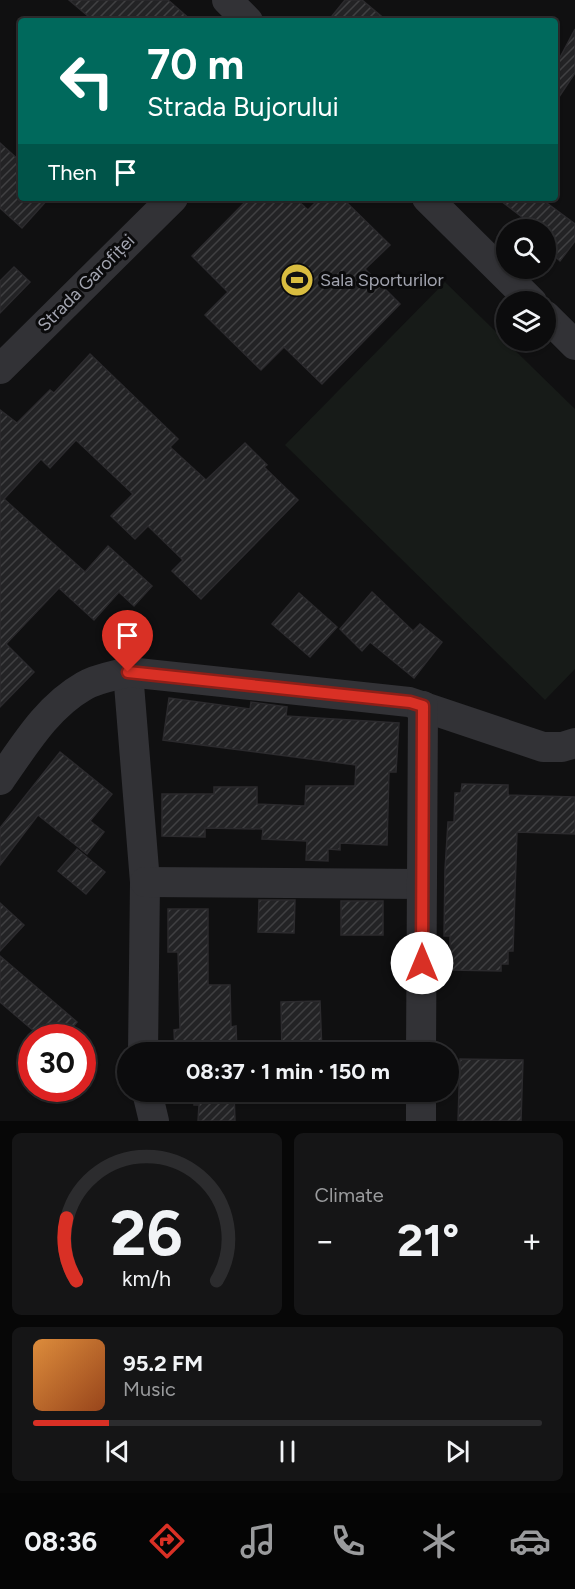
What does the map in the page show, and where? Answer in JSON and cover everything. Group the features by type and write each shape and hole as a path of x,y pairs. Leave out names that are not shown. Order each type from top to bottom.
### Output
{"street":[{"path":"227,0 245,18"},
{"name":"Strada Garofiței","path":"0,369 170,201"},
{"path":"430,201 520,291"},
{"path":"556,326 575,345"},
{"path":"128,672 145,882 143,1042"},
{"path":"0,780 42,721 62,702 84,686 128,672 410,702 543,747 562,747 575,742"},
{"path":"421,1042 423,706"},
{"path":"145,882 422,884"},
{"path":"149,1102 154,1121"},
{"path":"421,1102 421,1121"}],"shaded area":[{"path":"445,282 496,332 496,351 516,351 575,409 575,669 545,700 285,445"}],"building":[{"path":"69,0 168,0 189,18 90,18"},
{"path":"345,0 362,0 383,18 330,18"},
{"path":"575,29 575,73 558,98 558,61"},
{"path":"0,143 18,159 18,201 46,201 22,228 0,208"},
{"name":"Sala Sporturilor","path":"246,201 298,201 308,210 317,201 345,201 390,245 365,269 400,304 322,384 284,347 261,370 205,315 228,292 192,256"},
{"path":"501,201 544,201 575,224 575,241 560,261 556,257 556,219 525,219"},
{"path":"14,267 30,282 0,313 0,281"},
{"path":"90,354 178,439 170,447 206,480 245,443 267,465 264,467 298,500 201,599 172,571 183,560 148,526 135,539 111,516 133,494 76,440 50,468 41,459 4,499 85,572 108,546 152,586 134,606 119,592 94,620 59,588 6,644 34,672 0,707 0,410 17,423 50,390 54,393"},
{"path":"372,592 413,631 420,624 442,642 414,678 370,642 362,651 340,629"},
{"path":"299,593 337,627 310,657 272,624"},
{"path":"169,698 250,709 251,702 287,707 286,716 399,723 396,772 389,772 387,845 340,843 340,850 328,849 328,861 306,860 307,841 262,839 263,829 205,828 205,837 162,836 162,794 214,794 214,787 257,787 257,804 305,806 306,786 355,786 356,765 163,740"},
{"path":"60,752 112,794 90,821 104,832 87,854 38,815 0,865 0,828"},
{"path":"462,784 508,785 508,795 575,797 575,834 517,832 513,951 508,951 508,964 501,964 501,971 450,970 450,936 444,936 448,822 454,822 455,793 461,793"},
{"path":"77,849 105,872 86,894 58,871"},
{"path":"259,900 295,900 294,933 258,932"},
{"path":"341,901 383,901 383,935 341,935"},
{"path":"0,903 24,925 0,951"},
{"path":"168,909 208,909 208,985 230,985 231,1027 236,1026 237,1042 175,1042 174,1030 180,1029 178,952 168,952"},
{"path":"0,956 77,1022 75,1024 26,1024 0,1002"},
{"path":"320,1001 322,1042 282,1042 281,1002"},
{"path":"460,1059 523,1060 521,1121 458,1121"},
{"path":"194,1102 234,1102 235,1121 198,1121 199,1105 194,1105"}],"place":[{"name":"Sala Sporturilor","path":"297,280"}],"route":[{"path":"128,672 410,702 423,706 422,963"}]}
